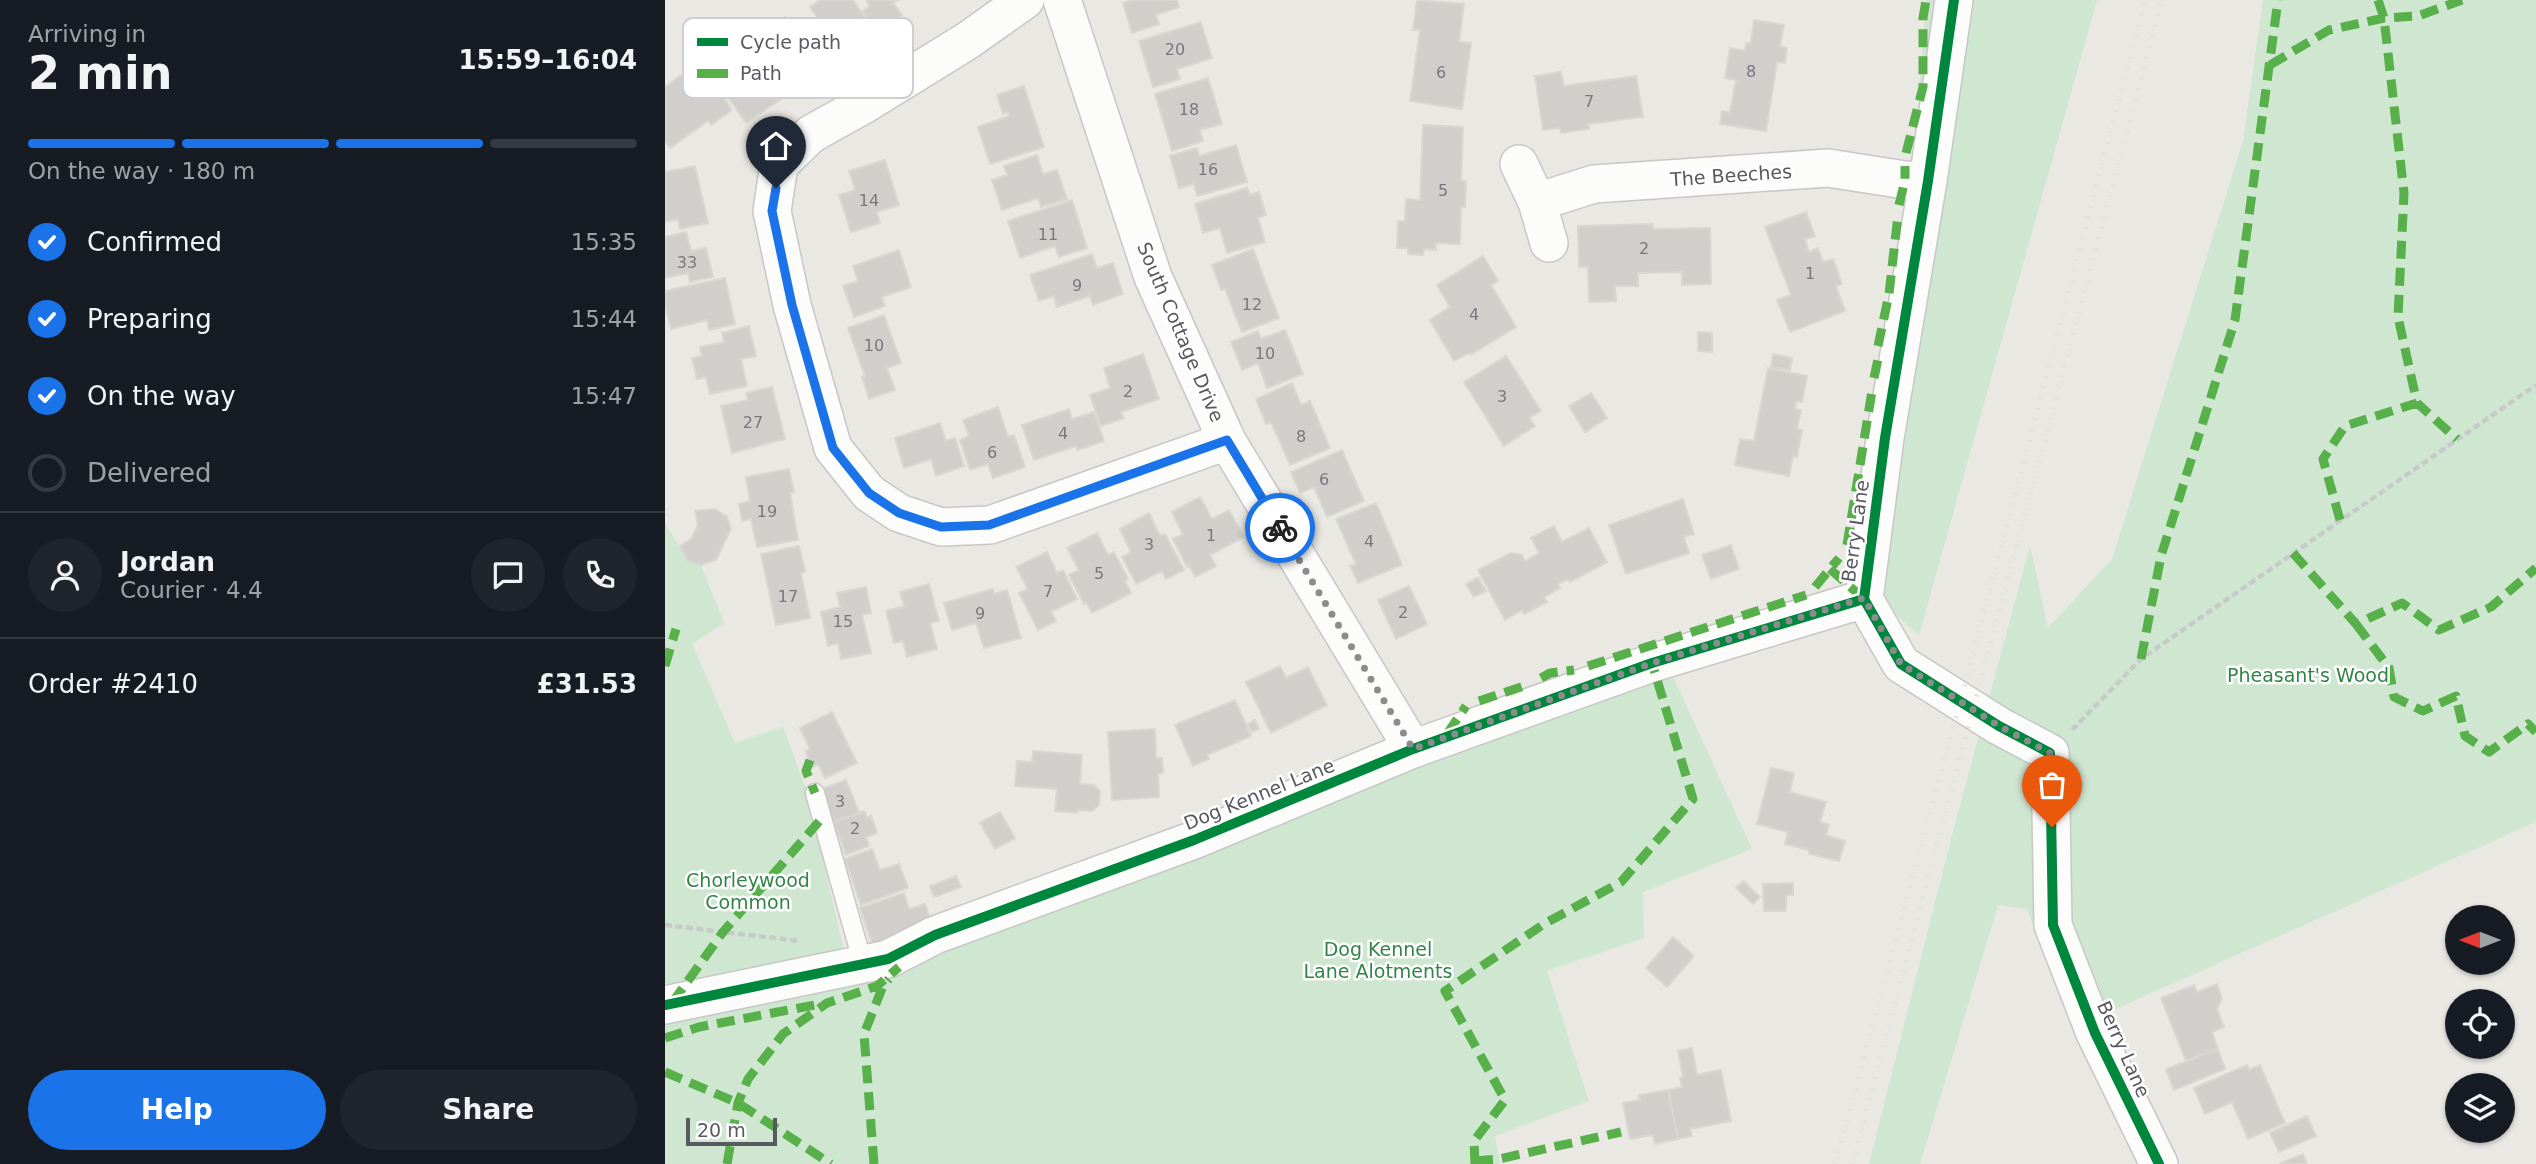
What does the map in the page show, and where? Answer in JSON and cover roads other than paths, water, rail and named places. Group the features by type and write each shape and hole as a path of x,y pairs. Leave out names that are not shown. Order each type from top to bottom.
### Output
{"street":[{"path":"913,74 1025,0"},
{"name":"South Cottage Drive","path":"1062,0 1153,277 1227,440 1413,749"},
{"name":"Berry Lane","path":"1954,0 1928,181 1885,438 1864,598 1901,664 1999,726 2050,753 2053,925 2095,1033 2159,1164"},
{"path":"875,98 811,134 779,165 772,211 792,305 833,448 869,493 899,513 941,527 989,525 1227,440"},
{"path":"1519,164 1537,202 1549,243"},
{"name":"The Beeches","path":"1537,202 1594,184 1828,168 1928,181"},
{"name":"Dog Kennel Lane","path":"665,1005 888,959 935,934 1194,840 1413,749 1652,663 1864,598"}],"lane":[{"path":"815,793 863,964"}],"railway":[{"path":"1835,1164 1967,677 2145,0"},
{"path":"1852,1164 2162,0"}],"park label":[{"name":"Pheasant's Wood","path":"2308,675"},
{"name":"Chorleywood Common","path":"748,891"},
{"name":"Dog Kennel Lane Alotments","path":"1378,960"}]}
